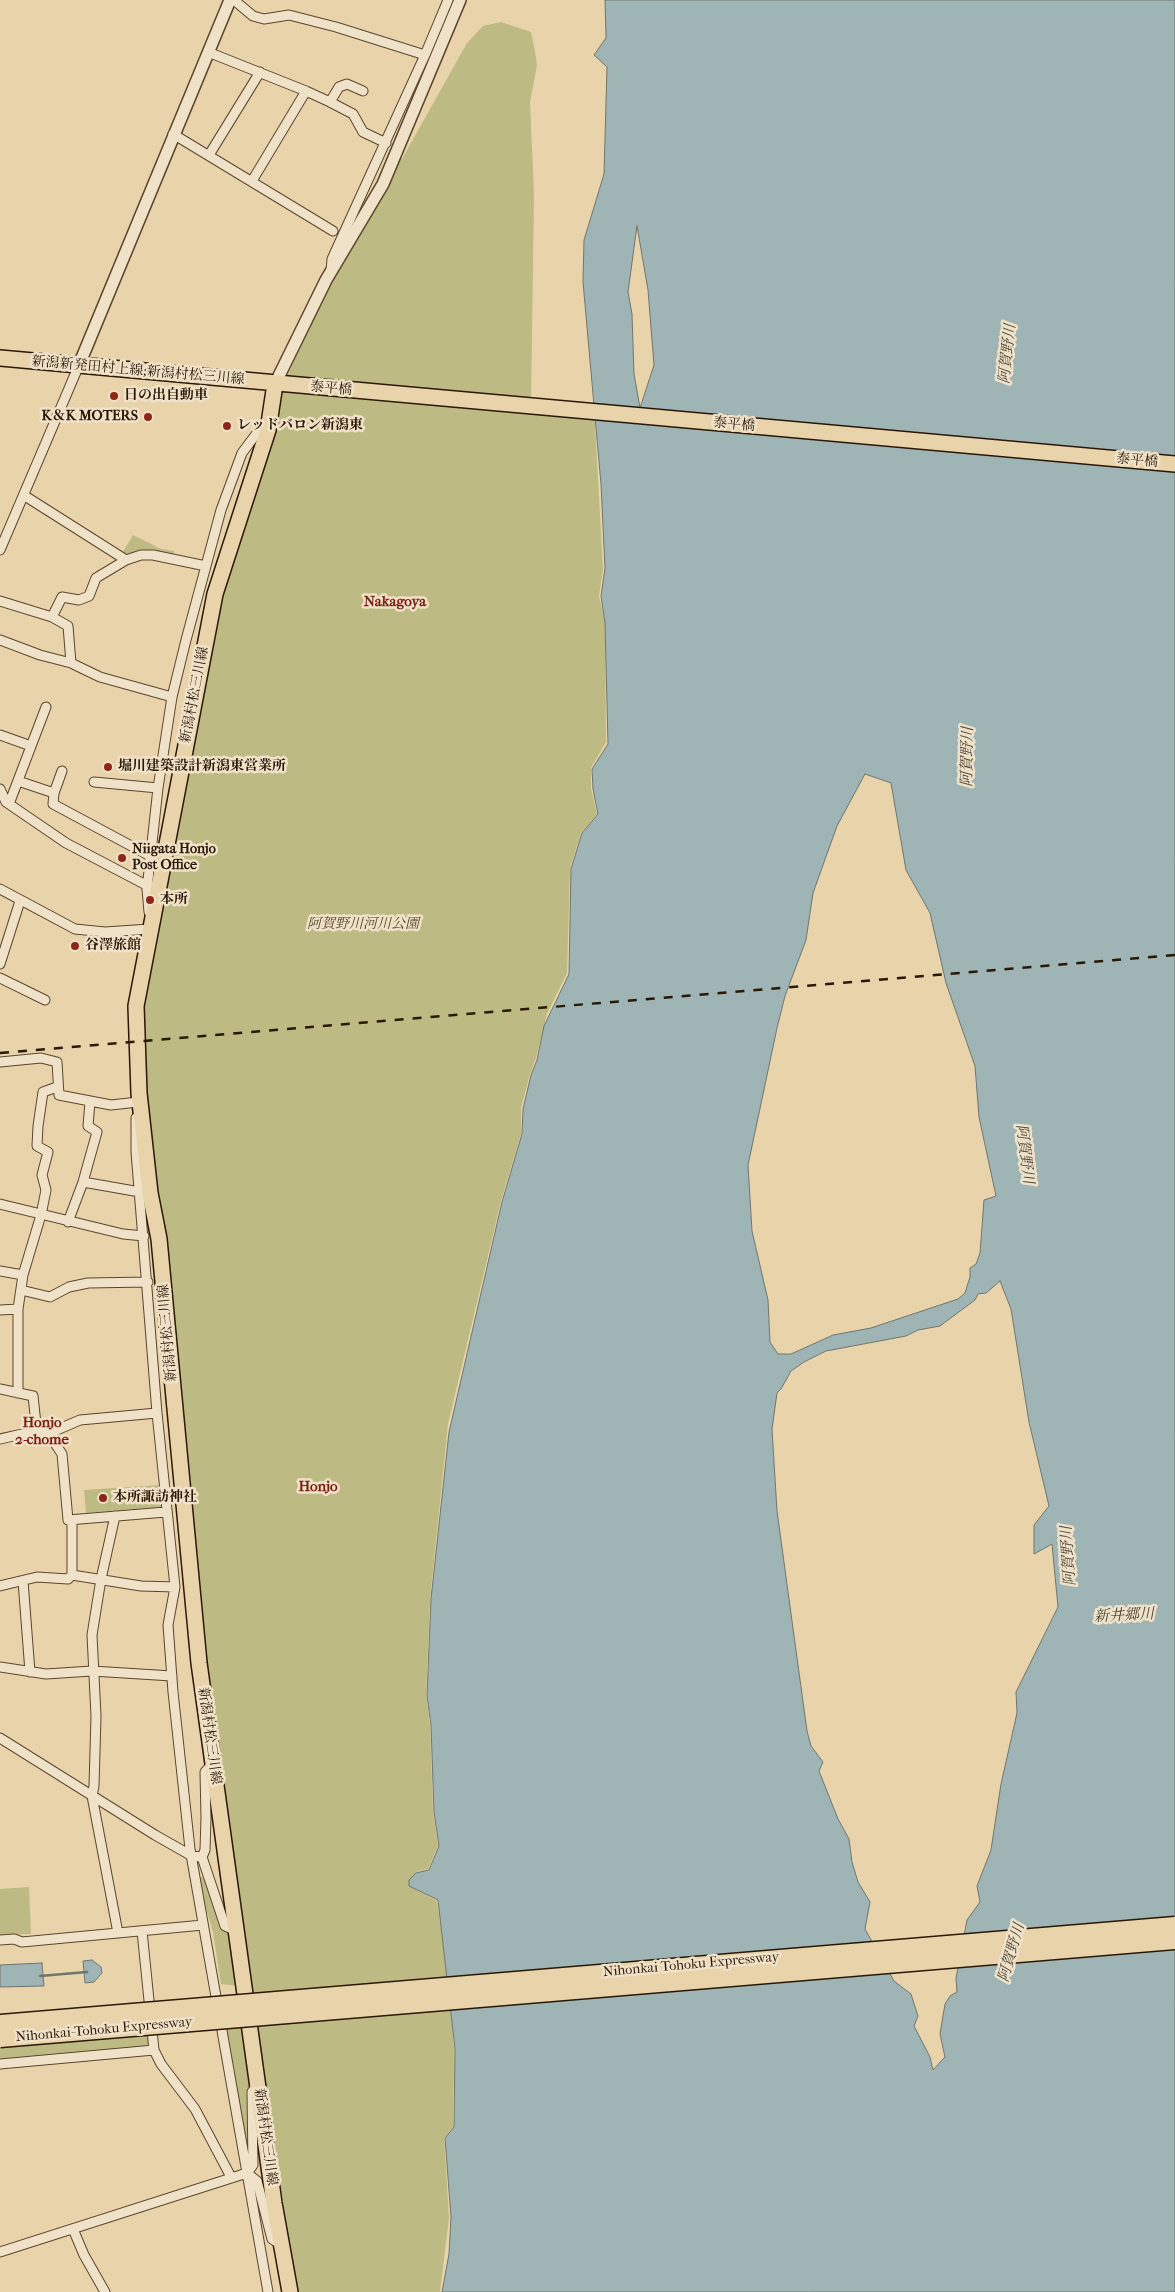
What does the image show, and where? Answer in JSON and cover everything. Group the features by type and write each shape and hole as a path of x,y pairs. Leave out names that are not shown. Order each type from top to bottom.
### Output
{"highway":[{"name":"Nihonkai Tohoku Expressway","path":"0,2024 1175,1925"},
{"name":"Nihonkai Tohoku Expressway","path":"0,2039 1175,1941"}],"main road":[{"name":"新潟新発田村上線;新潟村松三川線","path":"0,358 293,386"},
{"name":"新潟村松三川線","path":"275,384 269,420 215,594 136,1006 138,1097 150,1193 159,1238 199,1663 281,2245 290,2292"},
{"name":"泰平橋","path":"293,386 1175,464"}],"street":[{"path":"0,550 25,496 230,0"},
{"path":"234,0 253,16 264,19 289,15 336,26 425,56"},
{"path":"331,271 332,259 425,56 448,0"},
{"path":"275,384 331,271 383,184 460,0"},
{"path":"208,52 330,102 353,114 363,132 386,143"},
{"path":"209,155 260,72"},
{"path":"330,102 339,87 347,84 364,91"},
{"path":"252,181 306,91"},
{"path":"173,134 333,231"},
{"path":"0,889 75,930 105,932 150,929 148,886 150,856 172,697 221,510 242,453 263,424 269,420"},
{"path":"25,496 126,560"},
{"path":"52,617 62,597 79,600 89,596 96,578 126,560 141,555 154,555 206,566"},
{"path":"0,601 52,617 68,626 71,663"},
{"path":"0,640 40,655 71,663 100,677 172,697"},
{"path":"9,804 46,708"},
{"path":"0,735 32,746"},
{"path":"62,771 54,793 53,804 150,856"},
{"path":"18,781 54,793"},
{"path":"94,782 158,788"},
{"path":"0,789 9,804 66,843 148,886"},
{"path":"0,964 20,901"},
{"path":"0,978 45,1000"},
{"path":"0,1062 42,1058 57,1062 58,1095 111,1105 138,1097 135,1132 157,1413 166,1512 176,1587 168,1625 172,1676 192,1856 268,2292"},
{"path":"18,1393 18,1309 23,1275 41,1215 46,1190 42,1175 48,1152 37,1146 38,1126 43,1092 57,1086"},
{"path":"68,1222 83,1182 96,1132 88,1126 90,1102"},
{"path":"83,1182 140,1192"},
{"path":"0,1204 68,1222 123,1234 144,1236"},
{"path":"0,1271 23,1275"},
{"path":"21,1290 50,1297 69,1287 88,1283 148,1282"},
{"path":"0,1310 18,1309"},
{"path":"0,1389 33,1396 37,1433"},
{"path":"0,1439 52,1432 80,1420 157,1413"},
{"path":"52,1432 56,1445 62,1454 68,1520 166,1512"},
{"path":"115,1516 101,1579 92,1635 92,1670 96,1716 92,1796 118,1933"},
{"path":"72,1520 72,1575"},
{"path":"0,1586 37,1577 68,1578 72,1575 141,1586 176,1587"},
{"path":"23,1581 30,1672"},
{"path":"0,1668 46,1674 92,1670 172,1676"},
{"path":"0,1738 192,1856 202,1857"},
{"path":"213,1763 205,1772 206,1818 202,1857 225,1926 236,1931"},
{"path":"0,1940 14,1939 22,1942 203,1925"},
{"path":"142,1931 154,2050 160,2064 195,2109 231,2178"},
{"path":"0,2064 154,2050"},
{"path":"0,2252 247,2173 253,2165 252,2092 258,2084"},
{"path":"247,2173 257,2182 272,2239 281,2245"},
{"path":"73,2229 84,2255 106,2292"}],"green space":[{"name":"阿賀野川河川公園","path":"501,22 531,32 537,65 530,102 534,194 531,402 594,408 603,569 599,596 605,623 606,742 591,768 591,788 597,814 581,833 570,868 567,973 547,1014 521,1108 521,1134 501,1201 448,1424 430,1599 426,1695 430,1726 433,1812 438,1846 428,1869 416,1872 415,1876 409,1879 409,1886 437,1901 448,1978 454,2049 453,2127 444,2138 449,2218 440,2292 296,2292 269,2104 248,1986 200,1631 143,1108 140,1008 221,592 279,401 289,378 288,374 333,278 371,216 399,158 402,159 467,43 483,26"},
{"path":"133,535 161,549 174,551 174,555 128,555 123,552"},
{"path":"161,1485 163,1507 86,1513 84,1490"},
{"path":"209,1876 222,1928 232,1938 239,1986 221,1984 213,1932 197,1878"},
{"path":"29,1887 31,1934 0,1935 0,1889"},
{"path":"246,2025 254,2072 249,2165 225,2027"},
{"path":"150,2034 152,2044 148,2047 0,2059 0,2047"}],"water":[{"path":"605,0 1175,0 1175,2292 442,2292 449,2254 451,2217 445,2138 454,2127 455,2049 438,1900 409,1886 409,1880 416,1873 429,1870 439,1846 434,1812 431,1725 427,1696 431,1599 449,1432 502,1202 522,1134 523,1109 531,1075 537,1060 544,1026 569,974 571,869 582,833 598,814 593,789 592,769 608,744 605,623 601,596 605,568 601,484 583,282 584,240 604,174 607,67 594,55 606,38","holes":["637,226 648,290 654,365 640,408 634,374 632,314 628,292","865,774 891,783 906,870 930,913 946,983 975,1066 979,1117 996,1196 984,1200 980,1253 976,1264 970,1268 970,1277 965,1293 958,1299 871,1328 833,1335 791,1354 778,1354 770,1342 768,1300 752,1231 748,1165 785,996 806,940 813,893 837,826","1000,1281 1011,1309 1029,1422 1049,1506 1034,1525 1034,1554 1052,1544 1058,1607 1016,1692 1017,1713 1001,1784 991,1850 977,1886 980,1902 967,1920 956,1978 957,1992 950,1996 945,2004 940,2034 945,2057 933,2070 930,2057 914,2026 918,2016 911,1994 894,1981 865,1929 870,1902 858,1882 852,1862 849,1839 838,1819 819,1771 823,1762 811,1746 807,1731 777,1511 772,1429 777,1393 791,1371 804,1362 826,1351 906,1336 918,1330 940,1326 975,1300 978,1294 986,1293"]},
{"path":"92,1960 101,1967 102,1973 94,1982 85,1983 83,1961"},
{"path":"42,1963 44,1986 0,1987 0,1965"}],"waterway":[{"path":"40,1976 87,1972"}],"railway":[{"path":"0,1053 1175,955"}],"place":[{"name":"日の出自動車","path":"114,396"},
{"name":"K＆K MOTERS","path":"148,417"},
{"name":"レッドバロン新潟東","path":"227,426"},
{"name":"堀川建築設計新潟東営業所","path":"108,767"},
{"name":"Niigata Honjo Post Office","path":"122,858"},
{"name":"本所","path":"150,900"},
{"name":"谷澤旅館","path":"75,946"},
{"name":"本所諏訪神社","path":"103,1498"}],"district":[{"name":"Nakagoya","path":"395,602"},
{"name":"Honjo 2-chome","path":"42,1432"},
{"name":"Honjo","path":"318,1487"}],"water label":[{"name":"阿賀野川","path":"1008,354"},
{"name":"阿賀野川","path":"968,757"},
{"name":"阿賀野川","path":"1024,1154"},
{"name":"阿賀野川","path":"1069,1556"},
{"name":"新井郷川","path":"1124,1616"},
{"name":"阿賀野川","path":"1012,1953"}]}
